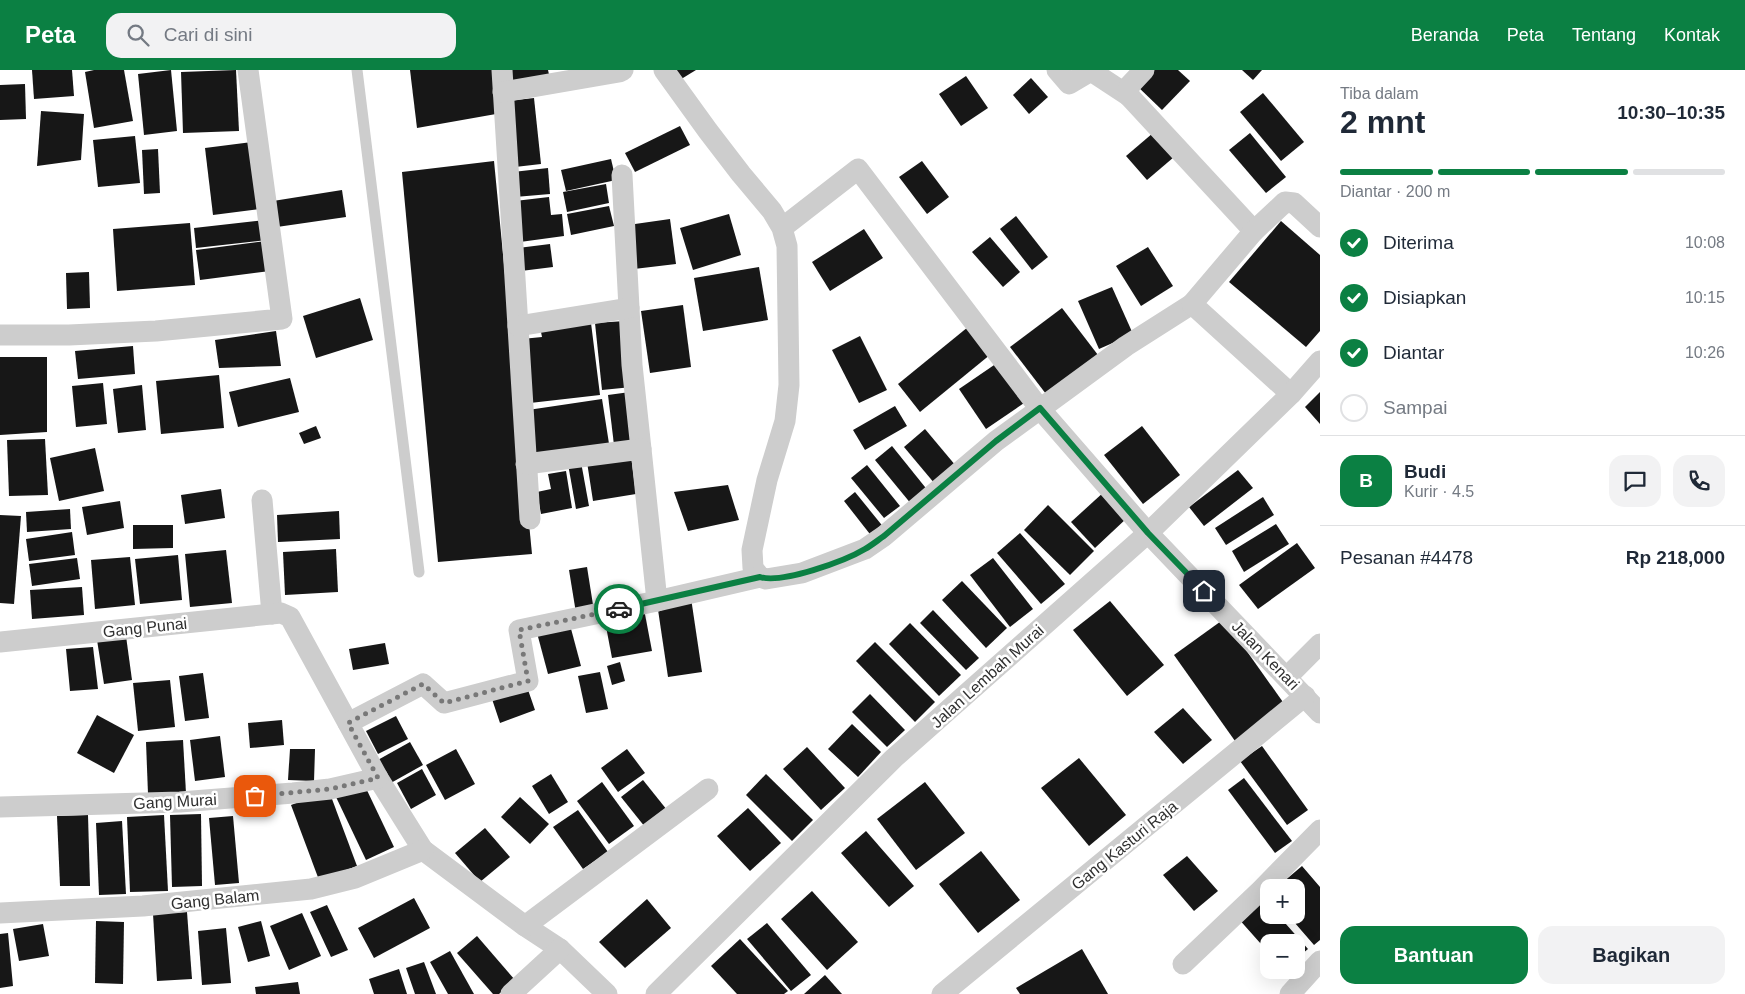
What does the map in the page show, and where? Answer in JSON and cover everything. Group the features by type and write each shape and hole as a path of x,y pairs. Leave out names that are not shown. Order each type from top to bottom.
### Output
{"street":[{"path":"0,335 69,335 156,331 282,319 248,70"},
{"path":"502,70 530,519"},
{"path":"503,92 623,70"},
{"path":"664,70 730,160 772,211 782,228 787,246 789,385 785,421 767,480 752,550 753,568 760,577"},
{"path":"1057,70 1069,84 1091,71 1129,96 1254,232"},
{"path":"1129,96 1129,86 1144,70"},
{"name":"Jalan Kenari","path":"782,228 858,169 1040,408 1148,533 1320,713"},
{"path":"622,175 632,365 657,601"},
{"path":"348,723 423,684 444,703 528,681 519,630 760,577 772,579 802,574 864,549 884,536 996,441 1040,408 1126,346 1192,304 1254,232 1286,202 1294,203 1320,227"},
{"path":"1192,304 1291,394"},
{"path":"518,326 629,308"},
{"name":"Jalan Lembah Murai","path":"656,994 894,758 1148,533 1291,394 1320,361"},
{"path":"526,464 641,449"},
{"path":"262,500 281,616 348,723 378,778 423,850 525,926 560,949 607,994"},
{"name":"Gang Punai","path":"0,642 281,616"},
{"path":"1287,677 1320,644"},
{"name":"Gang Kasturi Raja","path":"942,994 1305,696"},
{"name":"Gang Murai","path":"0,807 180,802 330,789 378,778"},
{"path":"525,926 708,789"},
{"path":"1183,964 1261,890 1320,830"},
{"name":"Gang Balam","path":"0,913 143,906 311,889 355,878 423,850"},
{"path":"511,994 560,949"},
{"path":"1290,994 1320,961"}],"lane":[{"path":"357,70 419,572"}],"building":[{"path":"32,70 72,70 74,96 34,99"},
{"path":"94,70 124,70 133,121 94,128 85,72"},
{"path":"171,70 177,131 144,135 138,74"},
{"path":"236,70 239,131 183,133 181,72"},
{"path":"410,70 492,70 496,114 417,128"},
{"path":"506,70 548,70 550,79 509,86"},
{"path":"671,70 696,70 678,81"},
{"path":"1148,70 1178,70 1190,81 1162,110 1135,84"},
{"path":"1242,70 1262,70 1253,80"},
{"path":"966,76 988,108 961,126 939,94"},
{"path":"1031,78 1048,97 1029,114 1013,95"},
{"path":"25,84 26,119 0,120 0,85"},
{"path":"1263,93 1304,142 1281,161 1240,112"},
{"path":"534,98 541,164 515,167 508,101"},
{"path":"41,111 84,114 81,160 37,166"},
{"path":"680,126 690,145 635,172 625,153"},
{"path":"1153,133 1174,157 1147,180 1126,156"},
{"path":"1250,133 1286,177 1266,193 1229,150"},
{"path":"135,136 140,183 98,187 93,140"},
{"path":"252,142 260,209 213,215 205,148"},
{"path":"158,149 160,193 144,194 142,150"},
{"path":"611,159 616,180 566,191 561,170"},
{"path":"494,161 532,554 438,562 402,172"},
{"path":"922,161 949,197 927,214 899,177"},
{"path":"548,168 550,194 515,197 513,172"},
{"path":"606,184 609,203 567,212 563,192"},
{"path":"342,190 346,217 277,227 273,201"},
{"path":"549,197 551,215 562,214 564,236 520,242 515,201"},
{"path":"609,206 614,226 571,235 567,214"},
{"path":"729,214 741,255 693,270 680,228"},
{"path":"1016,216 1048,257 1032,270 1000,229"},
{"path":"670,219 676,264 634,269 628,225"},
{"path":"265,220 267,240 196,248 194,228"},
{"path":"1281,221 1320,255 1320,331 1306,347 1229,282"},
{"path":"190,223 195,285 117,291 113,229"},
{"path":"864,229 883,258 830,291 812,262"},
{"path":"990,237 1020,272 1003,287 972,252"},
{"path":"266,241 270,271 200,280 196,250"},
{"path":"550,244 553,267 521,271 518,248"},
{"path":"1148,247 1173,286 1141,306 1116,266"},
{"path":"759,267 768,320 703,331 694,278"},
{"path":"89,272 90,308 67,309 66,273"},
{"path":"1112,287 1133,334 1099,349 1078,301"},
{"path":"360,298 373,340 316,358 303,316"},
{"path":"683,305 691,367 650,373 641,311"},
{"path":"1062,308 1098,355 1046,394 1010,347"},
{"path":"625,321 632,387 602,390 595,323"},
{"path":"591,323 600,395 530,403 522,339 542,337 541,332"},
{"path":"968,327 991,354 920,412 898,384"},
{"path":"276,331 281,366 219,368 215,340"},
{"path":"860,336 887,390 859,403 832,350"},
{"path":"133,346 135,374 78,379 75,351"},
{"path":"0,357 47,357 47,432 0,435"},
{"path":"1000,361 1027,401 986,429 959,389"},
{"path":"219,375 224,428 161,434 156,381"},
{"path":"290,378 299,412 238,427 229,392"},
{"path":"103,383 107,424 76,427 72,386"},
{"path":"142,385 146,430 118,433 113,389"},
{"path":"630,392 637,442 614,445 608,395"},
{"path":"1320,392 1320,424 1305,407"},
{"path":"602,399 610,450 536,461 528,410"},
{"path":"895,406 907,426 865,450 853,430"},
{"path":"316,426 321,438 304,444 299,433"},
{"path":"1142,426 1180,475 1143,504 1104,455"},
{"path":"925,429 956,466 935,484 904,447"},
{"path":"45,439 48,495 9,496 7,440"},
{"path":"892,446 929,492 912,505 875,460"},
{"path":"95,448 104,491 59,501 50,458"},
{"path":"631,456 636,494 593,501 587,462"},
{"path":"581,462 589,506 576,509 568,464"},
{"path":"867,465 900,506 884,518 851,478"},
{"path":"1238,470 1253,488 1204,526 1189,507"},
{"path":"566,471 572,508 541,514 537,492 551,489 548,474"},
{"path":"728,485 739,520 688,531 674,492"},
{"path":"221,489 225,518 185,524 181,495"},
{"path":"1105,491 1128,517 1095,548 1071,522"},
{"path":"855,492 885,529 873,538 844,501"},
{"path":"1263,497 1274,515 1226,545 1215,528"},
{"path":"120,501 124,528 87,535 82,507"},
{"path":"1048,505 1094,551 1070,575 1024,530"},
{"path":"70,509 71,529 27,532 26,512"},
{"path":"339,511 340,539 278,542 277,515"},
{"path":"0,515 21,516 14,604 0,603"},
{"path":"1276,524 1289,544 1244,572 1232,551"},
{"path":"133,525 173,525 173,548 133,549"},
{"path":"72,532 75,555 29,561 26,539"},
{"path":"1020,533 1065,584 1041,604 997,553"},
{"path":"1297,543 1315,568 1258,609 1239,585"},
{"path":"336,549 338,592 285,595 283,552"},
{"path":"226,550 232,603 190,607 185,554"},
{"path":"178,555 182,600 140,604 135,559"},
{"path":"130,557 135,605 95,609 91,560"},
{"path":"77,558 80,579 32,586 29,564"},
{"path":"993,558 1033,609 1010,627 970,575"},
{"path":"587,567 594,611 576,613 569,570"},
{"path":"962,581 1007,628 986,648 942,600"},
{"path":"82,587 84,615 32,619 30,590"},
{"path":"691,598 702,672 668,677 657,603"},
{"path":"1110,601 1164,665 1127,696 1073,630"},
{"path":"644,609 652,651 612,658 604,616"},
{"path":"933,610 979,658 966,670 920,623"},
{"path":"1224,619 1285,705 1235,741 1174,655"},
{"path":"910,623 961,675 939,696 889,644"},
{"path":"570,625 581,666 548,674 537,633"},
{"path":"126,636 132,680 104,684 97,640"},
{"path":"875,642 935,702 915,722 856,661"},
{"path":"385,643 389,664 353,670 349,649"},
{"path":"93,647 98,689 70,691 66,649"},
{"path":"620,662 625,681 612,685 607,666"},
{"path":"600,672 608,709 586,713 578,676"},
{"path":"203,673 209,718 185,721 179,676"},
{"path":"170,680 175,727 138,731 133,683"},
{"path":"526,684 535,710 500,723 491,696"},
{"path":"870,694 905,730 887,747 852,712"},
{"path":"1183,708 1212,740 1183,764 1154,732"},
{"path":"97,715 134,735 114,773 77,753"},
{"path":"396,716 408,739 378,754 366,731"},
{"path":"282,720 284,745 250,748 248,723"},
{"path":"852,724 881,752 858,777 828,749"},
{"path":"220,736 225,777 195,781 190,740"},
{"path":"183,740 186,793 148,794 146,742"},
{"path":"410,742 423,765 389,784 376,761"},
{"path":"1262,746 1308,810 1287,825 1240,761"},
{"path":"807,747 845,788 821,810 783,769"},
{"path":"290,749 315,749 314,781 288,780"},
{"path":"456,749 475,784 445,800 426,765"},
{"path":"627,749 645,773 618,792 601,768"},
{"path":"1079,758 1126,815 1089,846 1041,788"},
{"path":"422,769 436,795 411,809 397,783"},
{"path":"551,774 568,802 549,814 532,786"},
{"path":"766,774 813,820 792,841 746,795"},
{"path":"1244,778 1292,841 1275,853 1228,790"},
{"path":"643,780 667,810 645,827 621,797"},
{"path":"602,782 634,826 609,844 577,801"},
{"path":"925,782 965,833 916,870 877,819"},
{"path":"364,784 394,847 366,860 336,797"},
{"path":"329,791 357,866 319,880 291,805"},
{"path":"520,797 549,824 530,844 501,817"},
{"path":"748,808 781,843 750,871 717,836"},
{"path":"578,810 608,852 583,869 553,827"},
{"path":"201,814 202,886 172,887 170,815"},
{"path":"88,815 90,886 60,886 57,816"},
{"path":"164,815 168,891 130,892 127,817"},
{"path":"233,816 239,883 215,885 209,818"},
{"path":"122,821 126,894 99,895 96,823"},
{"path":"485,828 510,857 480,882 455,853"},
{"path":"866,831 914,886 889,907 841,853"},
{"path":"981,851 1020,900 978,933 939,884"},
{"path":"1187,856 1218,891 1194,911 1163,875"},
{"path":"1302,866 1320,887 1320,940 1314,945 1296,924 1305,924 1305,879 1287,879"},
{"path":"812,891 858,942 827,970 781,919"},
{"path":"1260,897 1260,924 1286,924 1295,934 1260,934 1260,943 1237,917"},
{"path":"414,898 430,928 374,958 358,928"},
{"path":"647,899 671,928 625,968 599,942"},
{"path":"327,905 348,950 331,957 310,912"},
{"path":"187,912 192,979 157,981 153,914"},
{"path":"302,913 321,956 289,970 270,926"},
{"path":"96,921 124,922 123,984 95,983"},
{"path":"261,921 270,956 248,962 238,927"},
{"path":"767,923 811,975 791,991 747,939"},
{"path":"43,924 49,956 19,961 13,929"},
{"path":"226,928 231,983 202,985 198,931"},
{"path":"8,933 13,986 0,988 0,934"},
{"path":"477,936 515,980 499,994 493,994 457,953"},
{"path":"740,939 788,991 784,994 737,994 711,966"},
{"path":"1082,949 1108,994 1020,994 1016,988"},
{"path":"450,951 474,994 448,994 430,962"},
{"path":"424,962 436,994 415,994 406,968"},
{"path":"399,969 407,994 374,994 369,979"},
{"path":"825,975 842,994 804,994"},
{"path":"298,982 300,994 256,994 255,987"}],"way so far":[{"path":"255,796 310,792 378,778 348,723 423,684 444,703 528,681 519,630 619,609"}],"route":[{"path":"619,609 760,577 772,579 802,574 864,549 884,536 960,470 1040,408 1148,533 1204,591"}]}
